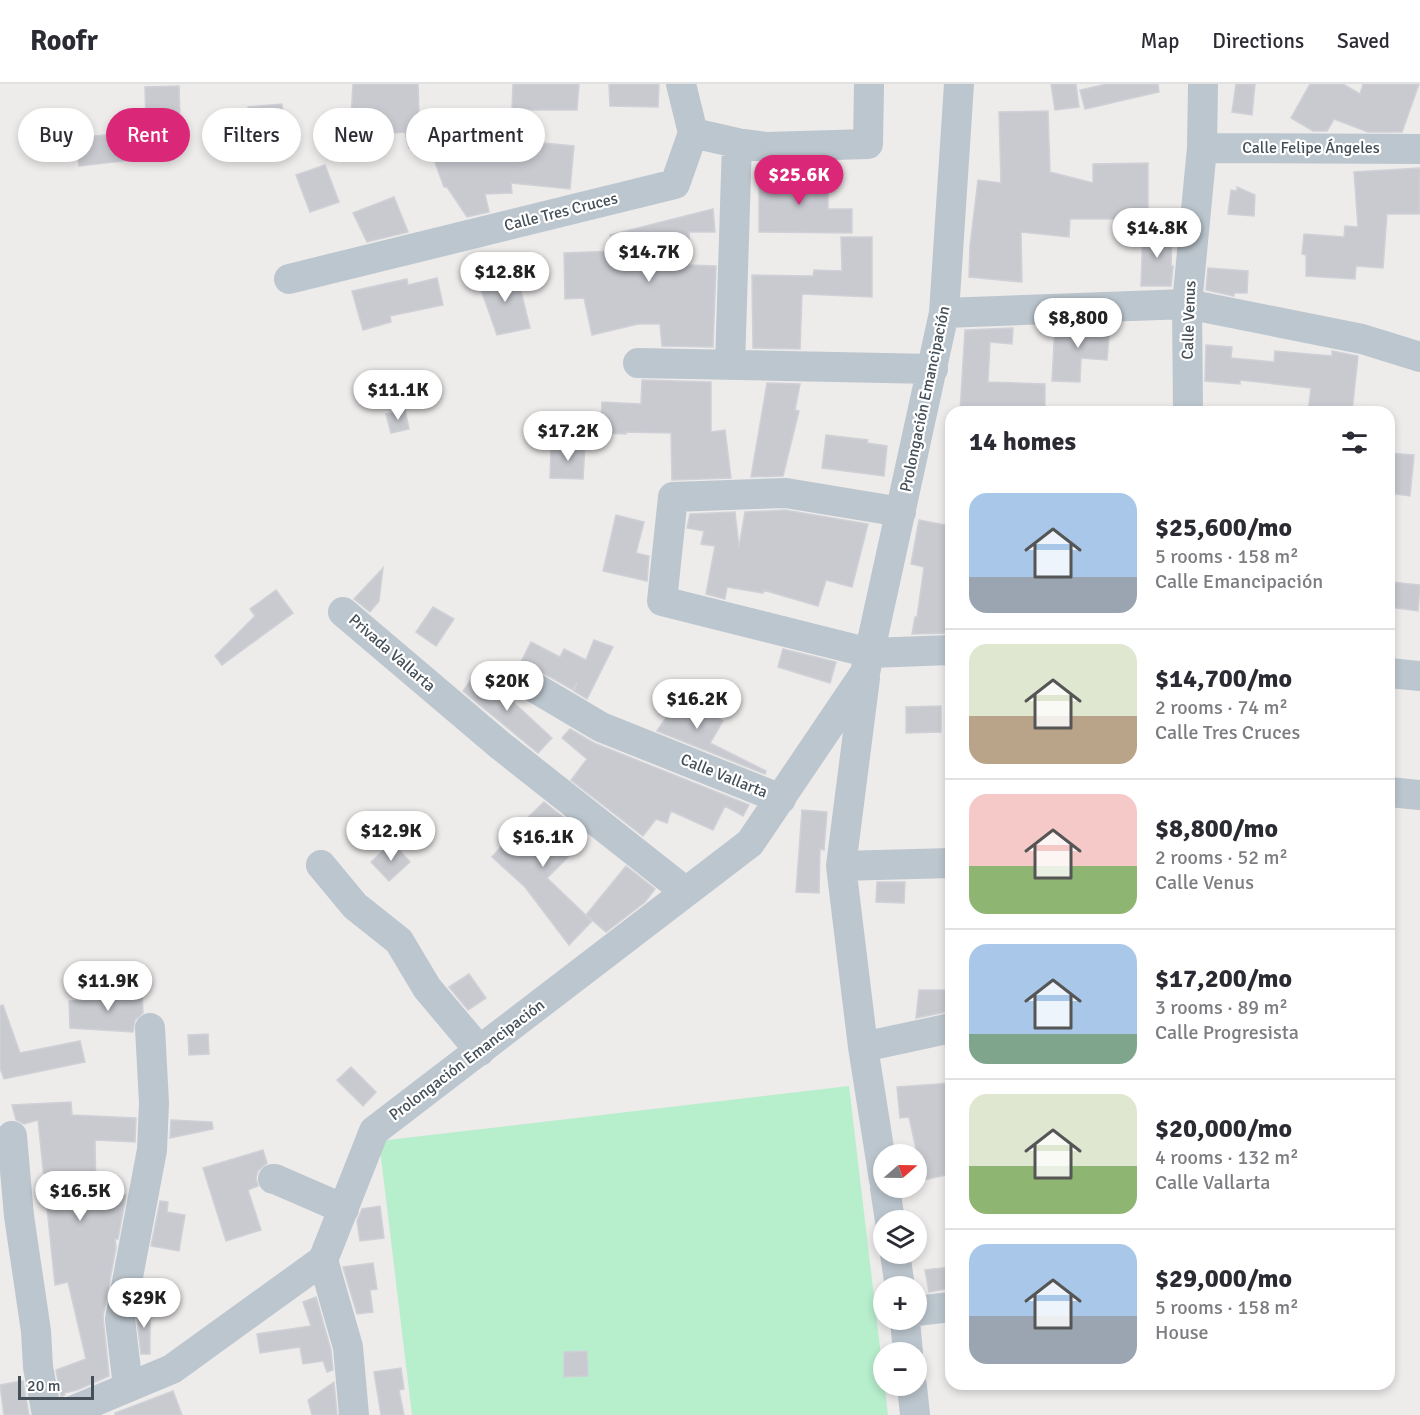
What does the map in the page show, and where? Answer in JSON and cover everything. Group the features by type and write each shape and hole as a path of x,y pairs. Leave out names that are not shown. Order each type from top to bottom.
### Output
{"street":[{"path":"681,84 693,133 767,147 868,144 869,84"},
{"name":"Prolongación Emancipación","path":"878,1144 863,1047 841,866 868,663 944,313 959,84"},
{"name":"Calle Venus","path":"1188,406 1187,304 1202,148 1203,84"},
{"name":"Calle Tres Cruces","path":"289,279 675,184 693,133"},
{"path":"730,365 737,143"},
{"name":"Calle Felipe Ángeles","path":"1202,148 1420,149"},
{"path":"944,313 1187,304 1362,339 1420,357"},
{"path":"638,363 933,369"},
{"path":"901,512 786,493 673,497 662,601 868,663 945,651"},
{"name":"Privada Vallarta","path":"343,612 440,695 686,892"},
{"name":"Prolongación Emancipación","path":"323,1260 374,1131 750,843 781,799 868,663"},
{"path":"1395,674 1420,676"},
{"name":"Calle Vallarta","path":"530,685 601,727 781,799"},
{"path":"1395,793 1420,795"},
{"path":"841,866 945,863"},
{"path":"321,865 355,906 399,941 427,988 480,1050"},
{"path":"128,1388 120,1319 152,1150 154,1103 150,1028"},
{"path":"863,1047 945,1029"},
{"path":"12,1136 18,1216 36,1331 38,1367 47,1415"},
{"path":"260,1183 275,1179 344,1209"},
{"path":"62,1415 172,1369 323,1260 348,1347 354,1415"},
{"path":"927,1310 945,1309"},
{"path":"913,1396 915,1415"}],"green space":[{"path":"849,1086 873,1288 873,1330 878,1330 879,1342 873,1342 873,1396 886,1396 888,1415 412,1415 379,1141"}],"building":[{"path":"353,84 418,84 419,108 406,108 406,136 405,132 394,133 394,108 352,108"},
{"path":"513,84 579,84 577,110 512,108"},
{"path":"609,84 659,84 658,107 610,106"},
{"path":"1051,84 1076,84 1079,107 1055,110"},
{"path":"1107,84 1158,84 1159,92 1085,109 1080,90"},
{"path":"1236,84 1255,84 1252,115 1232,112"},
{"path":"1310,84 1343,84 1360,94 1363,84 1419,84 1402,132 1368,132 1334,119 1327,131 1313,131 1291,118"},
{"path":"179,86 180,108 146,108 145,87"},
{"path":"282,104 282,108 248,108"},
{"path":"1048,111 1050,172 1093,183 1093,164 1148,163 1148,219 1070,219 1069,237 1021,232 1022,282 969,277 970,246 978,180 1001,183 999,112"},
{"path":"106,135 106,162 114,162 79,166 79,162 94,162 94,136"},
{"path":"545,143 574,146 570,189 511,183 512,193 485,194 489,212 467,217 447,187 444,187 435,162 545,162"},
{"path":"325,165 339,202 310,212 296,175"},
{"path":"1420,168 1420,214 1387,214 1383,268 1356,266 1355,279 1306,276 1306,255 1302,254 1304,234 1344,237 1345,226 1358,227 1354,172"},
{"path":"759,175 828,177 828,209 852,209 852,233 759,232"},
{"path":"1237,187 1255,195 1254,216 1228,214 1231,190 1237,191"},
{"path":"394,197 408,232 367,242 353,213"},
{"path":"713,209 715,232 689,232 689,265 716,266 713,347 662,346 660,324 638,324 592,335 584,298 565,299 564,253 615,251 610,235"},
{"path":"1143,230 1172,231 1171,286 1141,286"},
{"path":"841,237 872,237 872,297 802,294 800,349 753,348 752,275 813,276 814,270 842,271"},
{"path":"1208,268 1248,271 1247,293 1234,293 1234,296 1206,290"},
{"path":"516,271 530,328 497,335 478,281"},
{"path":"437,278 443,305 390,316 391,322 363,330 352,291 407,279 408,285"},
{"path":"1110,324 1107,360 1081,358 1080,382 1052,381 1055,326"},
{"path":"1013,328 1012,344 990,342 988,382 1045,384 1045,406 960,406 965,330"},
{"path":"1206,345 1232,347 1231,358 1274,362 1275,351 1332,356 1332,351 1358,356 1353,406 1309,406 1311,388 1240,380 1240,384 1205,381"},
{"path":"642,380 711,382 711,432 725,430 731,478 672,480 671,433 600,433 602,402 641,404"},
{"path":"767,383 800,384 795,410 799,411 783,476 751,477"},
{"path":"405,410 409,429 391,433 386,414"},
{"path":"826,435 868,440 867,443 887,446 884,476 822,468"},
{"path":"585,444 583,479 550,478 551,449"},
{"path":"1395,453 1414,455 1410,496 1395,494"},
{"path":"785,510 868,524 852,587 826,580 818,606 763,590 763,593 727,587 725,599 706,594 715,546 701,544 704,531 687,528 690,514 735,512 739,547 745,512"},
{"path":"616,515 644,522 636,553 649,556 647,581 603,571"},
{"path":"919,520 945,525 945,633 912,634 915,617 917,617 924,567 911,564"},
{"path":"383,568 379,601 370,612 354,599"},
{"path":"1395,582 1420,585 1418,611 1395,608"},
{"path":"276,590 293,613 222,665 215,656 255,616 250,609"},
{"path":"433,607 454,619 436,646 416,632"},
{"path":"594,640 613,647 587,699 574,691 577,682 573,690 538,670 530,668 516,672 531,642 560,657 564,649 586,660"},
{"path":"783,649 836,662 830,683 778,667"},
{"path":"474,675 480,680 484,675 552,738 538,753 463,691"},
{"path":"680,697 723,721 710,743 766,771 765,774 657,731"},
{"path":"941,706 941,732 906,733 906,707"},
{"path":"570,729 594,743 749,805 743,816 725,806 713,830 671,811 667,823 656,819 643,836 571,780 587,759 562,738"},
{"path":"544,802 572,824 554,841 569,856 547,878 592,921 569,945 525,887 492,857"},
{"path":"802,810 827,812 824,850 820,849 819,893 796,892"},
{"path":"392,842 410,862 389,881 371,862"},
{"path":"626,866 655,889 645,902 606,932 586,915"},
{"path":"877,882 905,882 904,903 876,902"},
{"path":"469,974 486,998 468,1010 449,987"},
{"path":"113,990 142,991 143,1013 135,1020 133,1032 70,1028 69,1001 113,999"},
{"path":"919,990 945,990 945,1012 916,1018"},
{"path":"3,1005 20,1053 80,1041 85,1062 4,1079 0,1068 0,1006"},
{"path":"208,1034 209,1054 189,1055 188,1035"},
{"path":"351,1067 376,1092 363,1106 337,1080"},
{"path":"945,1083 945,1175 927,1179 927,1144 915,1144 909,1117 900,1118 897,1087"},
{"path":"71,1102 72,1115 136,1118 135,1142 95,1140 96,1195 126,1195 118,1239 115,1239 116,1248 103,1316 109,1376 64,1393 65,1395 61,1397 56,1370 86,1359 68,1282 55,1285 38,1120 24,1124 16,1120 12,1105"},
{"path":"171,1120 212,1122 213,1129 170,1138"},
{"path":"263,1150 267,1163 258,1171 256,1178 258,1186 248,1190 261,1230 226,1241 203,1168"},
{"path":"160,1201 168,1202 167,1212 185,1215 179,1251 151,1246"},
{"path":"380,1206 384,1238 360,1241 357,1221 362,1209"},
{"path":"373,1263 377,1289 370,1290 373,1312 357,1314 343,1267"},
{"path":"945,1268 945,1289 929,1292 925,1270"},
{"path":"316,1297 331,1350 333,1370 327,1372 323,1361 303,1364 300,1347 260,1353 257,1334 311,1326 303,1302"},
{"path":"140,1305 150,1305 150,1354 141,1354 137,1320"},
{"path":"587,1351 588,1376 564,1377 564,1352"},
{"path":"401,1368 404,1389 399,1390 404,1415 381,1415 374,1372"},
{"path":"23,1381 29,1415 4,1415 0,1385"},
{"path":"334,1382 337,1415 312,1415 308,1400"},
{"path":"173,1391 182,1415 115,1415 115,1413"}]}
